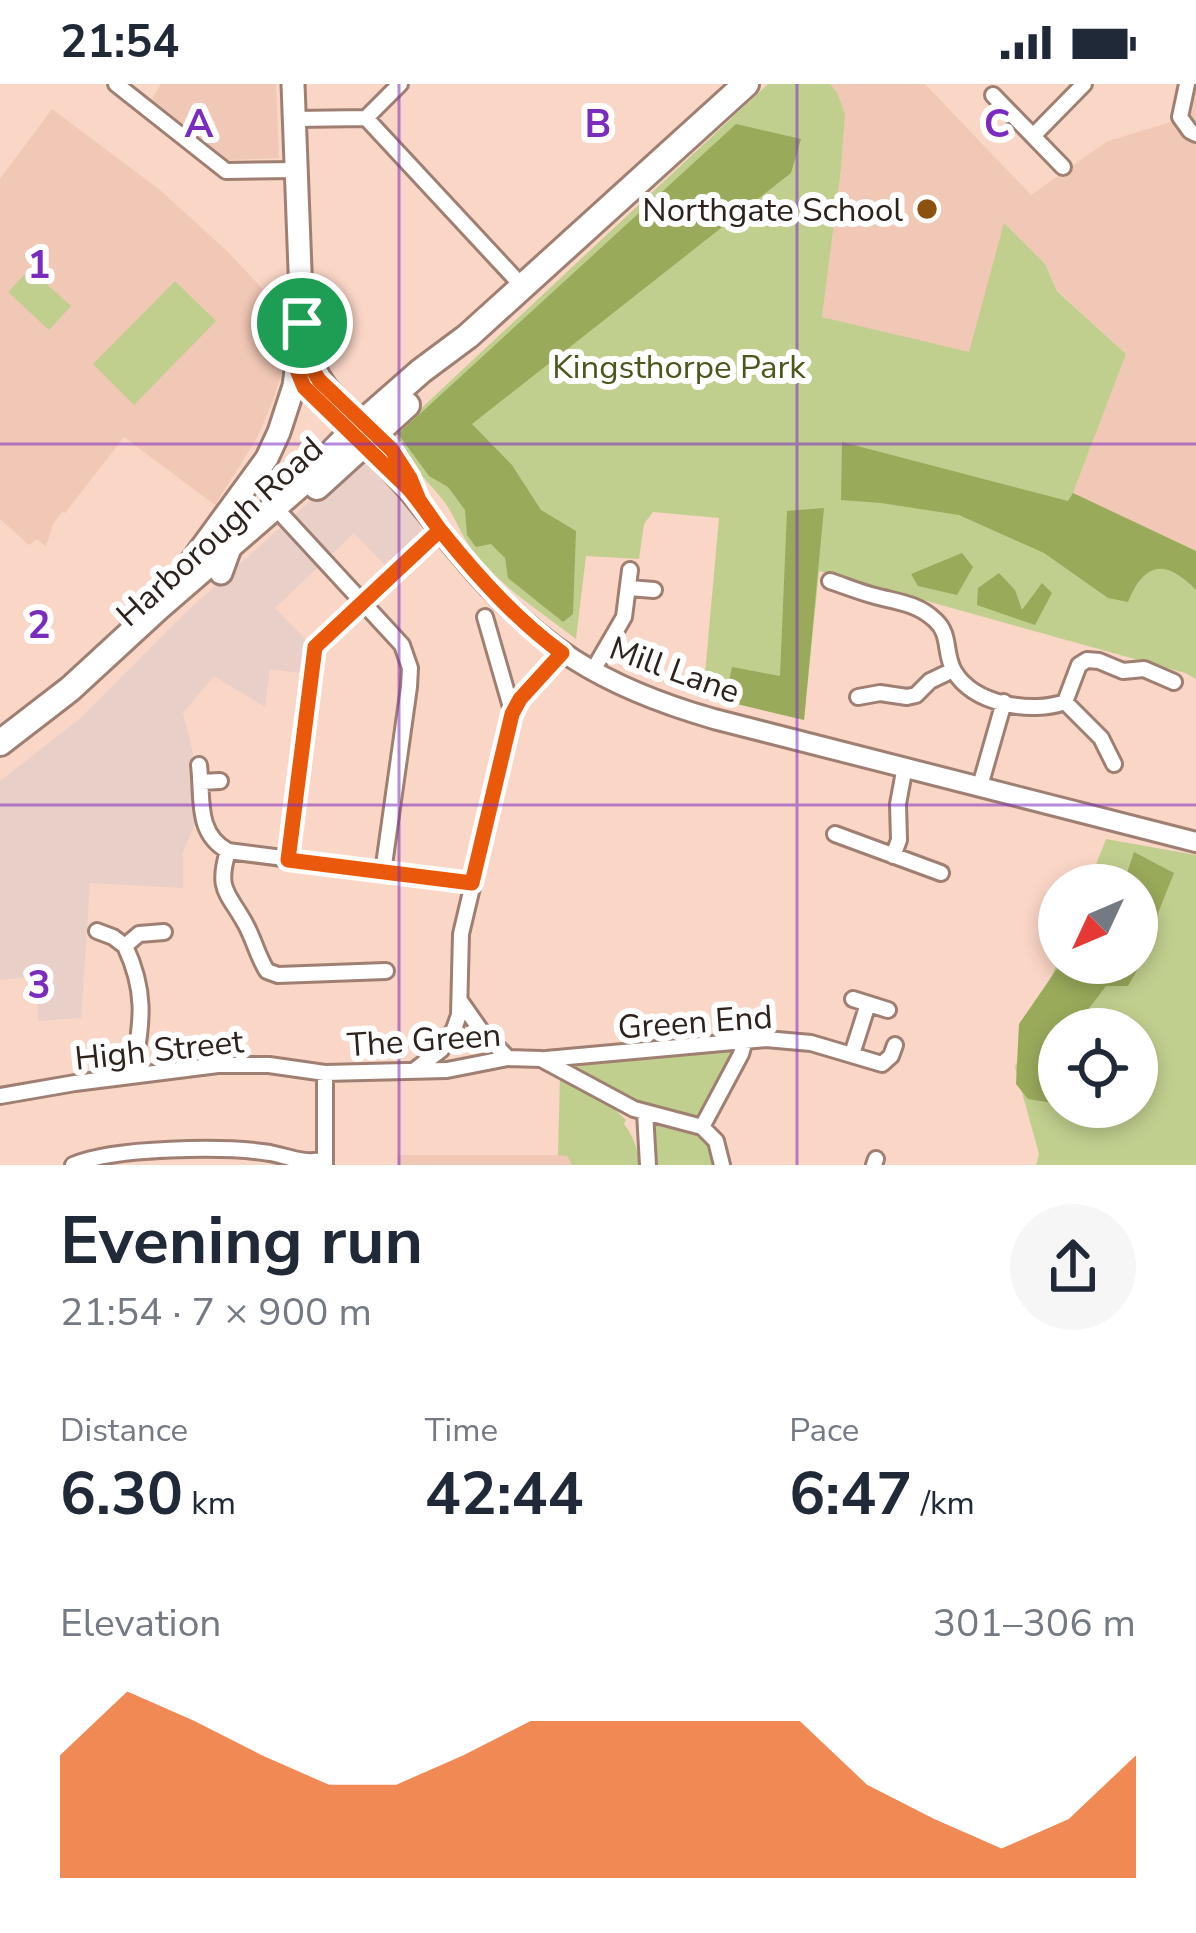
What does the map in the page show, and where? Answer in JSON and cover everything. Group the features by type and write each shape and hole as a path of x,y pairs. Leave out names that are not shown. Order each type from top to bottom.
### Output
{"highway":[{"name":"Harborough Road","path":"0,761 60,718 284,517 431,382 468,336 746,84"},
{"name":"Harborough Road","path":"0,742 70,689 300,485 366,441"}],"main road":[{"path":"221,574 251,483 279,433 297,370 302,323 293,84"},
{"path":"302,323 314,372 366,441"},
{"path":"297,370 304,387 366,441"},
{"path":"158,608 251,483"}],"street":[{"path":"116,84 226,171 296,170"},
{"path":"294,119 366,118 400,84"},
{"path":"1033,136 1084,84"},
{"path":"1186,84 1180,117 1196,134"},
{"path":"993,95 1063,167"},
{"path":"366,118 523,287"},
{"path":"288,860 313,652 437,532 385,470 360,454 366,441"},
{"name":"Mill Lane","path":"366,441 419,500 437,532 499,599 592,672 690,712 1196,842"},
{"path":"284,517 402,645 410,668 383,872"},
{"path":"592,672 624,616 630,570"},
{"path":"830,581 907,602 940,623 953,670 974,692 1041,708 1065,702"},
{"path":"629,588 654,590"},
{"path":"485,617 512,714"},
{"path":"416,1070 441,1050 454,1029 461,1002 461,934 512,714 562,653"},
{"path":"1065,702 1079,665 1087,660 1123,671 1144,669 1174,682"},
{"path":"858,697 880,693 907,698 953,670"},
{"path":"980,786 1004,702"},
{"path":"1065,702 1101,739 1114,764"},
{"path":"199,765 204,828 218,846 288,860 472,883"},
{"path":"893,856 899,840 904,766"},
{"path":"201,782 220,782"},
{"path":"835,834 941,873"},
{"path":"228,850 223,868 225,892 266,971 278,975 386,971"},
{"path":"97,931 125,946 137,973 142,1023 133,1075"},
{"path":"125,946 139,934 164,932"},
{"path":"461,1002 508,1058"},
{"path":"852,1054 861,1002 888,1010"},
{"path":"722,1165 716,1141 702,1127 746,1040"},
{"name":"Green End","path":"541,1060 746,1040 811,1043 882,1064 895,1045"},
{"name":"The Green","path":"325,1073 468,1067 508,1058 541,1060 625,1105 702,1127"},
{"name":"High Street","path":"0,1096 218,1065 269,1065 325,1073"},
{"path":"74,1165 130,1153 223,1149 325,1162 325,1073"},
{"path":"645,1112 648,1165"}],"shaded area":[{"path":"161,84 276,84 279,158 228,160 152,99"},
{"path":"830,84 925,84 1031,195 1108,141 1188,117 1196,86 1196,558 1073,493 1126,354 1057,290 1045,264 1005,224 970,353 822,317 845,115"},
{"path":"52,109 160,190 227,251 285,313 287,331 274,398 257,438 215,505 124,437 53,524 46,547 37,539 29,545 0,519 0,179"},
{"path":"364,457 395,485 419,523 418,538 387,567 354,533 275,608 305,639 301,673 270,669 265,707 214,676 183,713 193,753 195,824 183,852 183,888 90,883 81,1018 38,1021 37,981 32,976 0,980 0,781 77,721 183,615"},
{"path":"398,1155 567,1155 572,1165 398,1165"}],"green space":[{"name":"Kingsthorpe Park","path":"768,84 830,84 845,114 822,317 969,352 1004,223 1045,264 1057,291 1126,354 1073,493 1196,558 1196,679 819,571 804,720 703,696 719,518 653,512 644,524 639,559 586,556 576,639 507,586 471,548 447,505 409,459 397,431"},
{"path":"736,124 801,139 791,173 472,424 512,465 541,510 576,531 573,614 563,622 508,578 505,558 491,544 476,547 467,535 465,510 448,487 429,476 398,434"},
{"path":"30,269 71,306 49,330 8,292"},
{"path":"175,281 216,321 134,405 93,364"},
{"path":"842,442 1068,501 1073,493 1196,551 1196,590 1175,573 1157,569 1142,578 1128,602 1108,598 1044,553 959,515 841,500"},
{"path":"824,508 804,720 725,701 732,667 780,676 787,511"},
{"path":"962,553 973,567 957,595 918,586 911,574"},
{"path":"999,573 1015,590 1022,610 1042,583 1052,593 1035,625 977,605 978,588"},
{"path":"1106,839 1196,855 1196,1165 1036,1165 1039,1154 1015,1067 1038,1010 1038,1128 1158,1128 1158,1008 1039,1008 1049,984 1158,984 1158,864 1096,864"},
{"path":"1134,852 1157,864 1130,864"},
{"path":"1158,865 1174,873 1158,913"},
{"path":"1047,984 1129,984 1106,986 1089,1008 1038,1008 1038,1101 1028,1099 1016,1084 1019,1024"},
{"path":"727,1048 732,1056 698,1119 649,1108 567,1065 568,1063"},
{"path":"560,1076 595,1091 626,1120 640,1165 572,1165 567,1156 558,1155"},
{"path":"658,1119 703,1138 715,1165 652,1165 652,1126"}],"place":[{"name":"Northgate School","path":"927,209"}],"route":[{"path":"302,323 297,370 304,387 409,489 419,500 428,514 440,530 457,551 499,599 562,653 512,714 472,883 288,860 315,647 440,530 392,450 319,380 310,365 302,323"}]}
